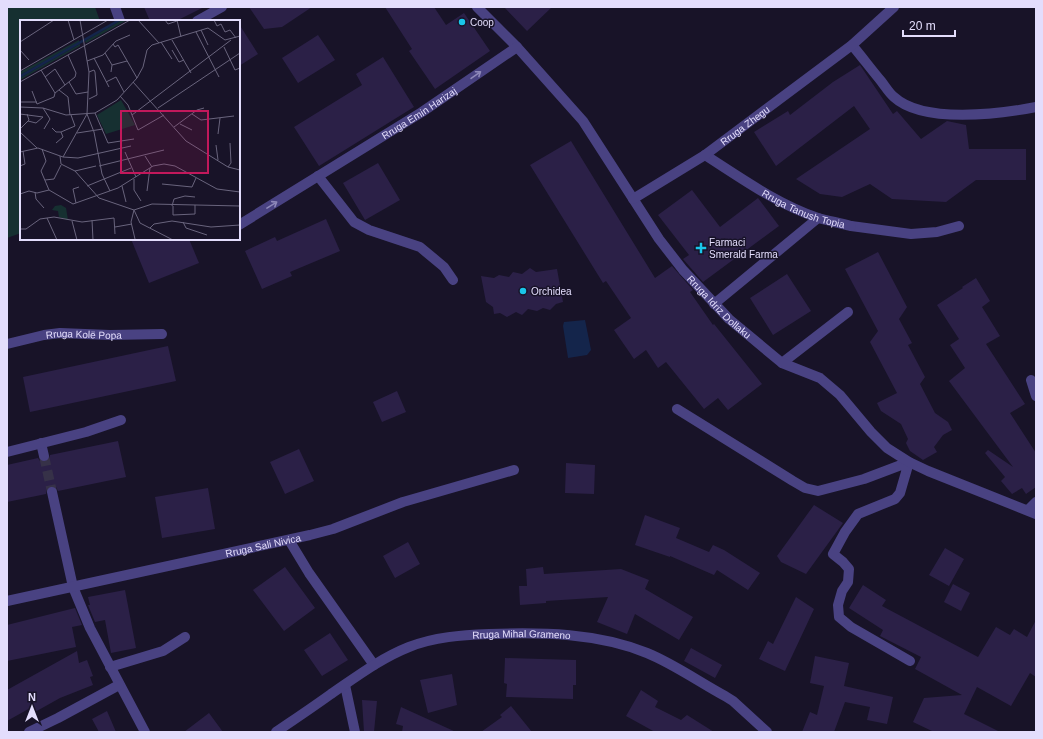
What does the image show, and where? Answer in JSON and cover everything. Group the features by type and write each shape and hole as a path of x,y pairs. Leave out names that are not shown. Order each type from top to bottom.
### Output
{"street":[{"path":"115,7 120,20"},
{"path":"199,20 222,7"},
{"name":"Rruga Idriz Dollaku","path":"477,7 517,47 583,121 659,240 683,270 729,319 782,363 820,378 840,395 871,432 887,448 909,462 928,471 1032,512"},
{"name":"Rruga Zhegu","path":"633,199 705,155 852,45 894,7"},
{"path":"852,45 894,97 907,107 931,112 958,115 1036,106"},
{"name":"Rruga Emin Harizaj","path":"240,224 422,112 517,47"},
{"name":"Rruga Tanush Topia","path":"705,155 762,192 818,218 851,226 911,234 937,232 959,226"},
{"path":"318,176 354,222 369,230 420,247 444,267 453,280"},
{"path":"714,304 818,218"},
{"path":"782,363 848,312"},
{"name":"Rruga Kolë Popa","path":"7,344 44,335 60,333 110,335 162,334"},
{"path":"1031,380 1036,396"},
{"path":"677,410 805,488 818,491 864,479 909,462"},
{"path":"7,452 86,432 121,420"},
{"path":"41,443 44,456"},
{"path":"909,462 900,493 896,499 858,514 832,554 843,562 848,569 848,582 842,591 838,605 839,617 851,627 910,661"},
{"name":"Rruga Sali Nivica","path":"7,601 289,540 333,529 403,502 514,470"},
{"path":"52,492 73,587 90,628 145,732"},
{"path":"1032,512 1036,502"},
{"path":"289,540 309,573 374,665"},
{"name":"Rruga Mihal Grameno","path":"276,732 374,665 392,654 409,647 439,638 457,636 547,633 582,637 622,645 648,654 665,662 733,702 767,732"},
{"path":"110,667 163,650 185,637"},
{"path":"29,732 119,685"},
{"path":"345,685 355,732"}],"green space":[{"path":"7,7 95,7 100,20 20,20 20,233 7,238"}],"water":[{"path":"585,320 591,350 587,355 568,358 563,326 564,322"}],"building":[{"path":"144,7 204,7 178,20 150,20"},
{"path":"249,7 312,7 282,27 264,29"},
{"path":"385,7 434,7 446,25 464,13 490,51 435,89 409,51 412,49"},
{"path":"504,7 552,7 527,31"},
{"path":"240,26 258,54 240,65"},
{"path":"318,35 335,60 298,83 282,58"},
{"path":"383,57 414,107 319,166 294,127 362,85 356,74"},
{"path":"860,65 893,114 897,111 921,139 947,121 966,125 969,149 1026,149 1026,180 976,180 946,202 892,199 870,184 842,197 820,194 796,179 870,129 854,106 776,166 754,132 788,111 790,115 833,82"},
{"path":"571,141 655,278 672,266 693,290 690,292 713,325 714,324 762,384 728,410 718,398 704,409 666,362 658,368 646,350 634,359 614,330 631,318 606,281 603,283 530,165"},
{"path":"378,163 400,200 365,220 343,183"},
{"path":"692,190 720,227 758,198 779,226 703,282 683,259 689,255 658,215"},
{"path":"326,219 340,251 290,272 292,276 262,289 245,251 275,237 277,241"},
{"path":"131,240 189,240 199,263 149,283"},
{"path":"878,252 907,307 899,319 912,343 908,345 925,377 920,384 935,413 948,422 952,430 943,435 934,447 937,452 923,460 910,451 906,443 908,439 901,424 881,411 877,403 897,393 870,342 878,331 845,269"},
{"name":"Orchidea","path":"530,268 536,272 557,269 563,302 556,304 550,310 543,308 537,311 528,309 522,315 516,312 507,317 500,313 494,314 493,307 486,302 481,276 494,278 499,275 509,277 513,272 522,274"},
{"path":"787,274 811,311 773,335 750,298"},
{"path":"976,278 990,301 982,307 1000,336 986,344 1025,404 1010,413 1036,453 1036,487 1026,494 1022,488 1012,494 1001,481 1005,477 985,453 988,450 1013,467 949,381 965,368 950,345 959,339 937,305"},
{"path":"168,346 176,381 30,412 23,377"},
{"path":"397,391 406,412 382,422 373,402"},
{"path":"118,441 126,477 58,491 56,487 51,486 47,488 46,494 7,502 7,465 38,458 40,461 45,462 49,460 50,455"},
{"path":"299,449 314,481 285,494 270,462"},
{"path":"566,463 595,465 594,494 565,493"},
{"path":"208,488 215,529 162,538 155,497"},
{"path":"814,505 843,523 806,574 781,562 777,556"},
{"path":"645,515 680,528 676,538 709,552 713,545 724,550 760,573 748,590 717,570 714,575 670,556 635,545"},
{"path":"408,542 420,564 395,578 383,556"},
{"path":"945,548 964,559 949,586 929,575"},
{"path":"285,567 315,608 284,631 253,590"},
{"path":"543,567 544,574 621,569 649,580 645,589 693,617 679,640 635,614 627,634 597,622 608,597 546,601 546,603 520,605 519,586 527,586 526,569"},
{"path":"953,584 970,593 961,611 944,602"},
{"path":"863,585 886,600 882,606 978,657 996,627 1010,635 1014,629 1027,637 1036,620 1036,677 1030,673 1011,706 977,687 964,714 1000,732 934,732 913,722 924,698 962,695 915,669 921,657 880,636 883,630 849,608"},
{"path":"125,590 136,648 111,653 105,620 95,622 88,605 90,605 88,597"},
{"path":"796,597 814,609 785,671 759,659 768,641 773,644"},
{"path":"75,608 82,625 72,627 76,647 7,661 7,625"},
{"path":"330,633 348,660 322,676 304,650"},
{"path":"691,648 722,665 715,678 684,661"},
{"path":"77,651 79,663 87,660 93,676 90,677 93,685 60,698 35,712 32,707 7,721 7,690"},
{"path":"815,656 849,663 844,686 893,697 887,724 867,720 870,707 845,702 834,732 802,732 810,712 817,715 824,686 810,683"},
{"path":"505,658 576,660 576,685 573,685 573,699 506,697 507,684 504,683"},
{"path":"452,674 457,705 428,713 420,680"},
{"path":"641,690 658,701 655,707 681,720 687,715 714,732 655,732 626,716"},
{"path":"362,700 377,701 374,732 364,732"},
{"path":"511,706 532,732 481,732 502,717 500,715"},
{"path":"401,707 456,732 402,732 403,726 396,724"},
{"path":"107,711 116,732 99,732 92,719"},
{"path":"209,713 223,732 184,732"}],"tunnel":[{"path":"44,456 52,492"}],"place":[{"name":"Coop","path":"462,22"},
{"name":"Farmaci Smerald Farma","path":"701,248"},
{"name":"Orchidea","path":"523,291"}]}
